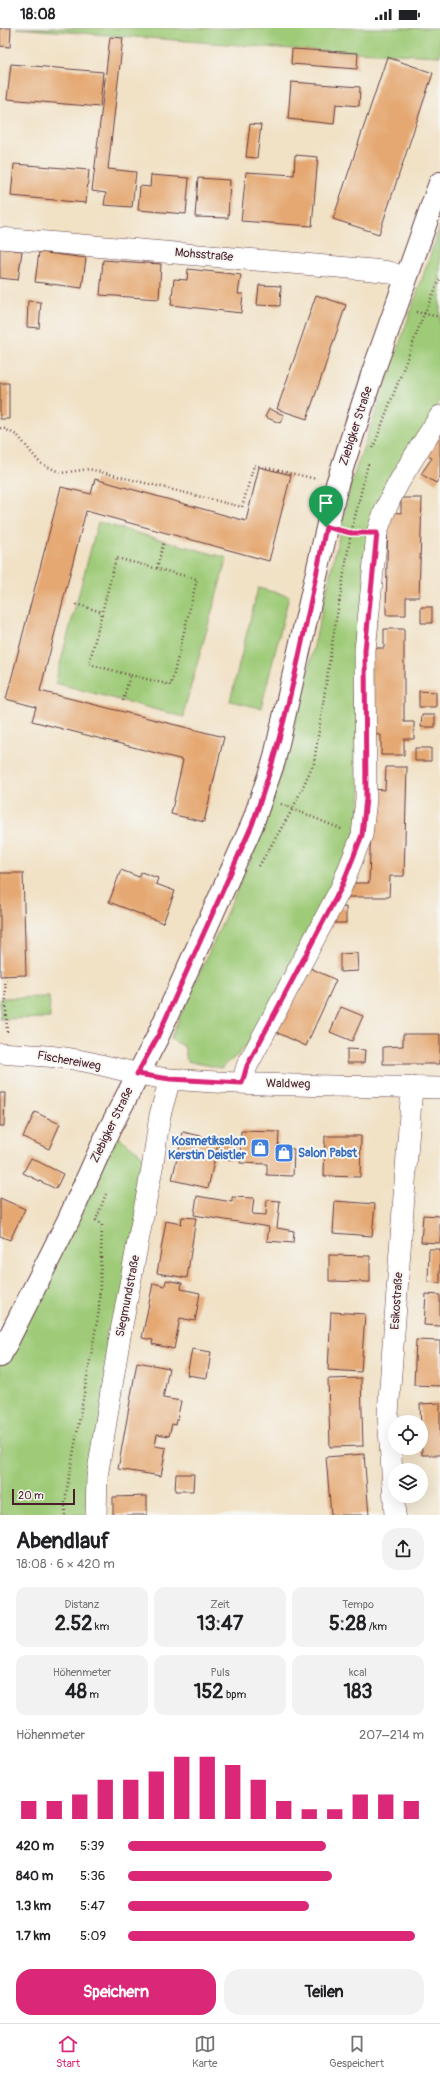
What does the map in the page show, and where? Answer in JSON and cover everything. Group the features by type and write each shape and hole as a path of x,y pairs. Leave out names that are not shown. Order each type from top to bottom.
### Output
{"main road":[{"name":"Ziebigker Straße","path":"0,1356 137,1074 157,1038 252,825 274,761 337,484 406,278 440,183"}],"street":[{"name":"Mohsstraße","path":"0,238 373,270 389,272 406,278"},
{"path":"242,1083 247,1066 341,888 362,835 366,799 365,650 377,533 382,515 390,499 440,416"},
{"name":"Fischereiweg","path":"4,1054 43,1055 74,1059 137,1074"},
{"name":"Waldweg","path":"137,1074 170,1079 242,1083 440,1088"},
{"name":"Siegmundstraße","path":"96,1515 97,1477 120,1336 153,1163 160,1115 170,1079"},
{"name":"Esikostraße","path":"395,1515 388,1414 412,1087"}],"path":[{"path":"0,428 18,436 40,463 62,473 90,469 242,507 254,465 337,484"},
{"path":"326,527 351,533 377,533"},
{"path":"157,568 164,541"},
{"path":"116,558 197,579 171,685 89,664 102,612 116,558"},
{"path":"76,604 102,612"},
{"path":"123,701 130,675"},
{"path":"263,794 292,810 348,832 362,835"},
{"path":"4,1054 5,975"},
{"path":"65,1515 64,1500 99,1310 102,1225 96,1220 107,1192"}],"green space":[{"path":"16,28 440,28 440,56 292,49"},
{"path":"440,227 440,401 386,496 358,826 338,883 257,1032 239,1054 221,1068 187,1061 184,1046 170,1039 253,854 282,769 303,694 351,483"},
{"path":"98,522 227,558 185,707 184,717 55,683"},
{"path":"258,588 289,596 261,708 230,701"},
{"path":"49,997 50,1018 0,1019 0,998"},
{"path":"109,1130 153,1163 96,1515 0,1515 0,1356"}],"building":[{"path":"0,28 11,28 10,47 0,46"},
{"path":"110,37 123,38 108,169 136,172 132,207 104,205 106,193 92,191"},
{"path":"292,49 358,53 357,69 291,64"},
{"path":"387,57 433,73 379,234 333,219"},
{"path":"11,64 103,72 100,107 7,99"},
{"path":"291,82 360,87 359,106 336,104 334,124 288,119"},
{"path":"250,124 261,125 257,158 246,157"},
{"path":"295,155 318,157 312,226 241,221 246,172 294,175"},
{"path":"14,164 89,170 86,203 11,196"},
{"path":"151,175 189,178 186,214 138,210 140,186 150,187"},
{"path":"198,178 230,180 228,218 195,217"},
{"path":"0,248 22,251 18,280 0,278"},
{"path":"39,252 86,258 82,288 35,282"},
{"path":"103,260 161,264 159,299 100,295"},
{"path":"188,269 241,275 238,294 243,294 241,313 171,305 174,279 187,280"},
{"path":"259,285 281,286 280,306 257,305"},
{"path":"316,295 346,305 307,419 277,409"},
{"path":"28,301 41,302 39,328 27,327"},
{"path":"0,383 9,383 9,419 0,419"},
{"path":"269,409 284,415 280,423 265,417"},
{"path":"440,425 440,477 436,483 421,474 432,458 422,454"},
{"path":"259,467 291,475 269,561 86,511 40,691 224,737 204,822 171,814 183,760 32,721 36,707 6,699 61,487 91,494 95,479 246,521"},
{"path":"401,498 422,498 419,597 406,597 406,615 386,615 388,512 401,513"},
{"path":"421,607 432,607 432,623 421,623"},
{"path":"384,629 404,629 404,722 414,722 414,739 404,739 404,755 381,755 381,735 371,734 371,648 384,648"},
{"path":"419,691 436,692 436,707 419,707"},
{"path":"422,715 435,715 435,727 421,727"},
{"path":"415,748 431,748 431,761 415,761"},
{"path":"386,767 407,767 404,876 390,876 389,897 344,897 344,883 369,883 372,789 385,790"},
{"path":"121,870 139,877 141,872 158,878 156,884 175,891 163,923 109,902"},
{"path":"0,873 23,873 26,975 0,976"},
{"path":"346,907 346,923 330,923 336,908"},
{"path":"357,953 358,971 340,972 340,954"},
{"path":"306,966 336,980 306,1046 276,1032"},
{"path":"341,1007 363,1016 352,1041 330,1032"},
{"path":"403,1034 440,1034 440,1064 383,1064 383,1047 403,1046"},
{"path":"347,1049 365,1050 364,1063 347,1063"},
{"path":"0,1093 5,1093 4,1126 0,1126"},
{"path":"35,1112 60,1124 49,1149 23,1137"},
{"path":"241,1131 279,1132 278,1148 294,1149 293,1176 267,1175 267,1164 240,1163"},
{"path":"183,1132 219,1140 208,1188 172,1180"},
{"path":"325,1136 361,1136 360,1177 324,1176"},
{"path":"221,1138 236,1140 234,1160 219,1158"},
{"path":"31,1158 63,1174 56,1189 23,1173"},
{"path":"197,1196 232,1202 232,1197 254,1198 252,1214 266,1215 267,1200 280,1201 277,1228 294,1231 293,1243 267,1241 269,1227 194,1215"},
{"path":"0,1198 25,1209 10,1240 0,1236"},
{"path":"335,1201 375,1204 372,1236 333,1233"},
{"path":"423,1215 440,1216 440,1243 421,1242"},
{"path":"182,1217 196,1218 187,1278 157,1273 166,1221 181,1224"},
{"path":"429,1249 440,1249 440,1283 428,1282"},
{"path":"329,1255 370,1256 370,1282 329,1281"},
{"path":"166,1280 182,1283 181,1289 200,1293 195,1321 180,1318 174,1349 152,1344 153,1340 142,1338 153,1283 165,1286"},
{"path":"426,1294 440,1295 440,1326 424,1325"},
{"path":"331,1312 365,1314 361,1372 328,1370"},
{"path":"416,1340 440,1341 440,1386 414,1385"},
{"path":"192,1349 211,1352 207,1378 187,1375"},
{"path":"137,1362 169,1368 163,1398 181,1401 176,1425 172,1424 169,1436 157,1434 155,1446 166,1448 161,1476 118,1469"},
{"path":"361,1378 363,1446 330,1447 328,1379"},
{"path":"440,1403 440,1455 428,1455 428,1415 420,1415 420,1404"},
{"path":"364,1454 369,1515 331,1515 326,1457"},
{"path":"176,1474 194,1474 193,1491 175,1491"},
{"path":"147,1496 147,1515 113,1515 113,1497"}],"place":[{"name":"Kosmetiksalon Kerstin Deistler","path":"260,1148"},
{"name":"Salon Pabst","path":"284,1153"}],"route":[{"path":"326,527 351,533 377,533 365,650 365,820 355,856 341,888 247,1066 242,1083 170,1079 137,1074 157,1038 252,825 263,794 274,761 326,527"}]}
